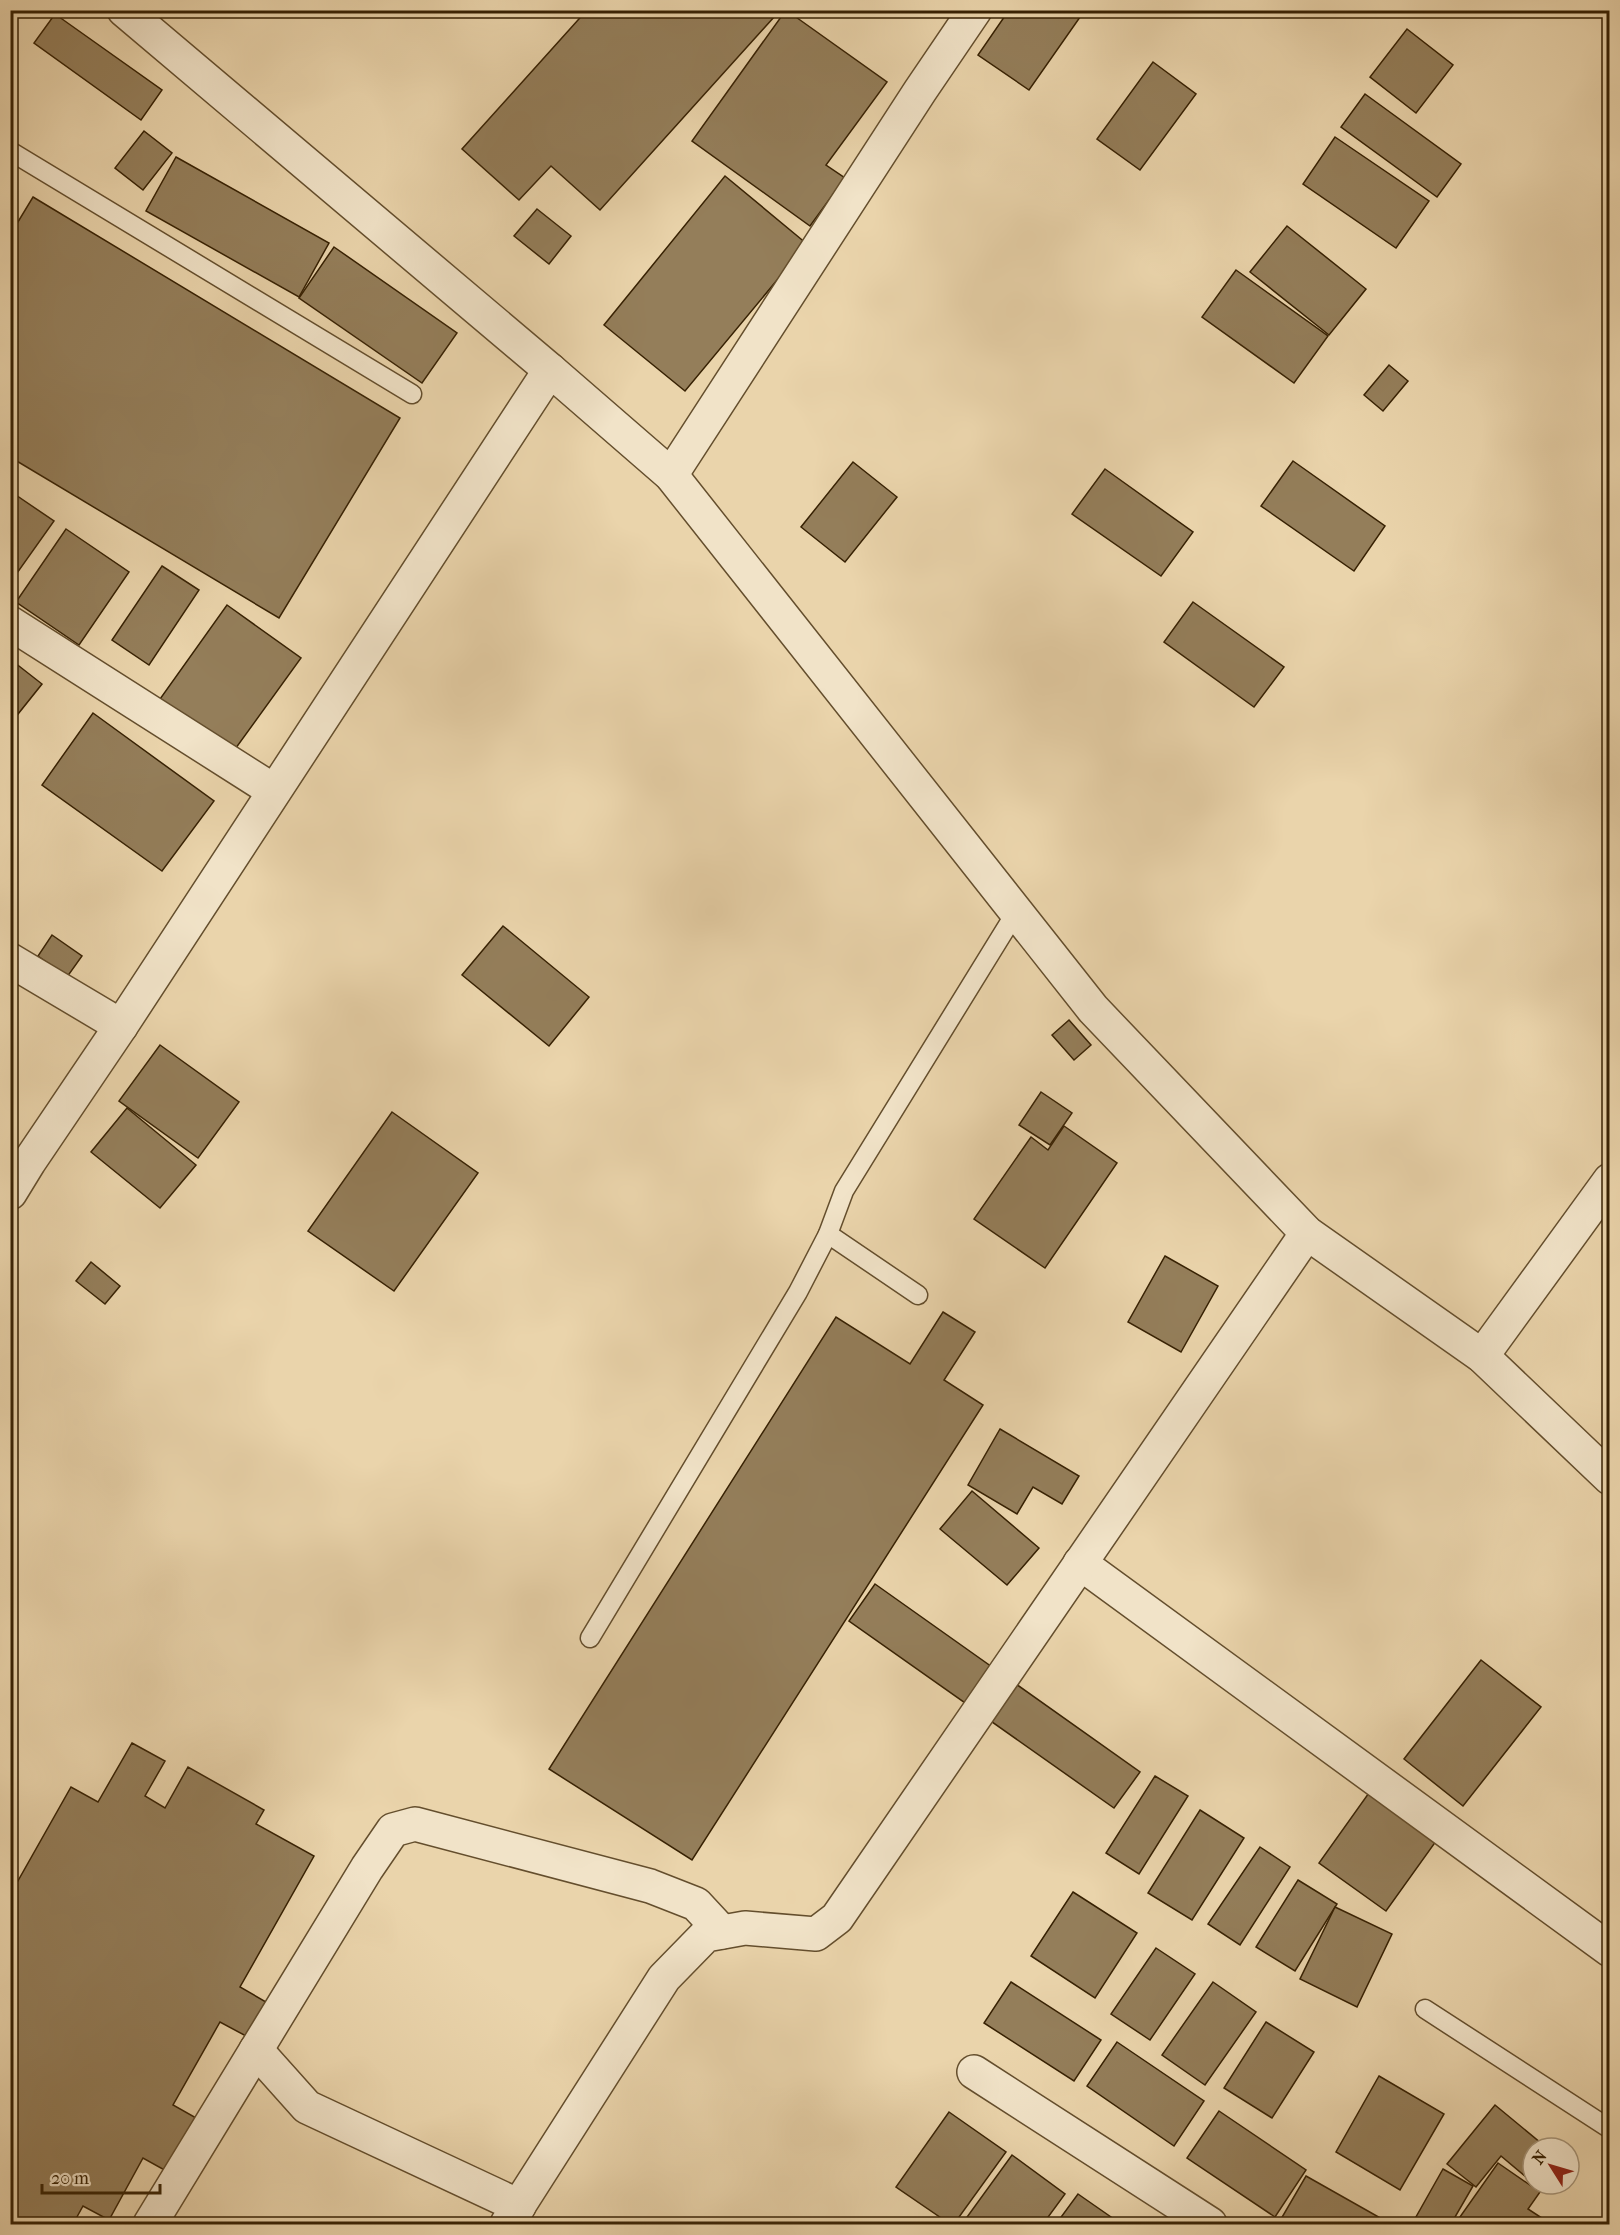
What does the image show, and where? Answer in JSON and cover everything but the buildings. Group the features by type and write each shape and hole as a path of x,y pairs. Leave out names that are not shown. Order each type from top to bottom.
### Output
{"street":[{"path":"124,10 671,475 1093,1009 1307,1233 1482,1356 1610,1478"},
{"path":"671,475 975,10"},
{"path":"10,1193 550,370"},
{"path":"10,623 274,791"},
{"path":"10,960 121,1026"},
{"path":"1482,1356 1610,1180"},
{"path":"256,2050 307,2107 513,2215 664,1978 706,1935 745,1928 816,1934 837,1918 1307,1233"},
{"path":"1080,1563 1610,1950"},
{"path":"150,2224 367,1868 393,1830 415,1824 650,1886 696,1904 722,1932"},
{"path":"974,2072 1210,2224"}],"lane":[{"path":"10,151 412,394"},
{"path":"590,1638 798,1292 828,1234 844,1191 1016,912"},
{"path":"828,1234 918,1294"},
{"path":"1425,2009 1610,2129"}]}
